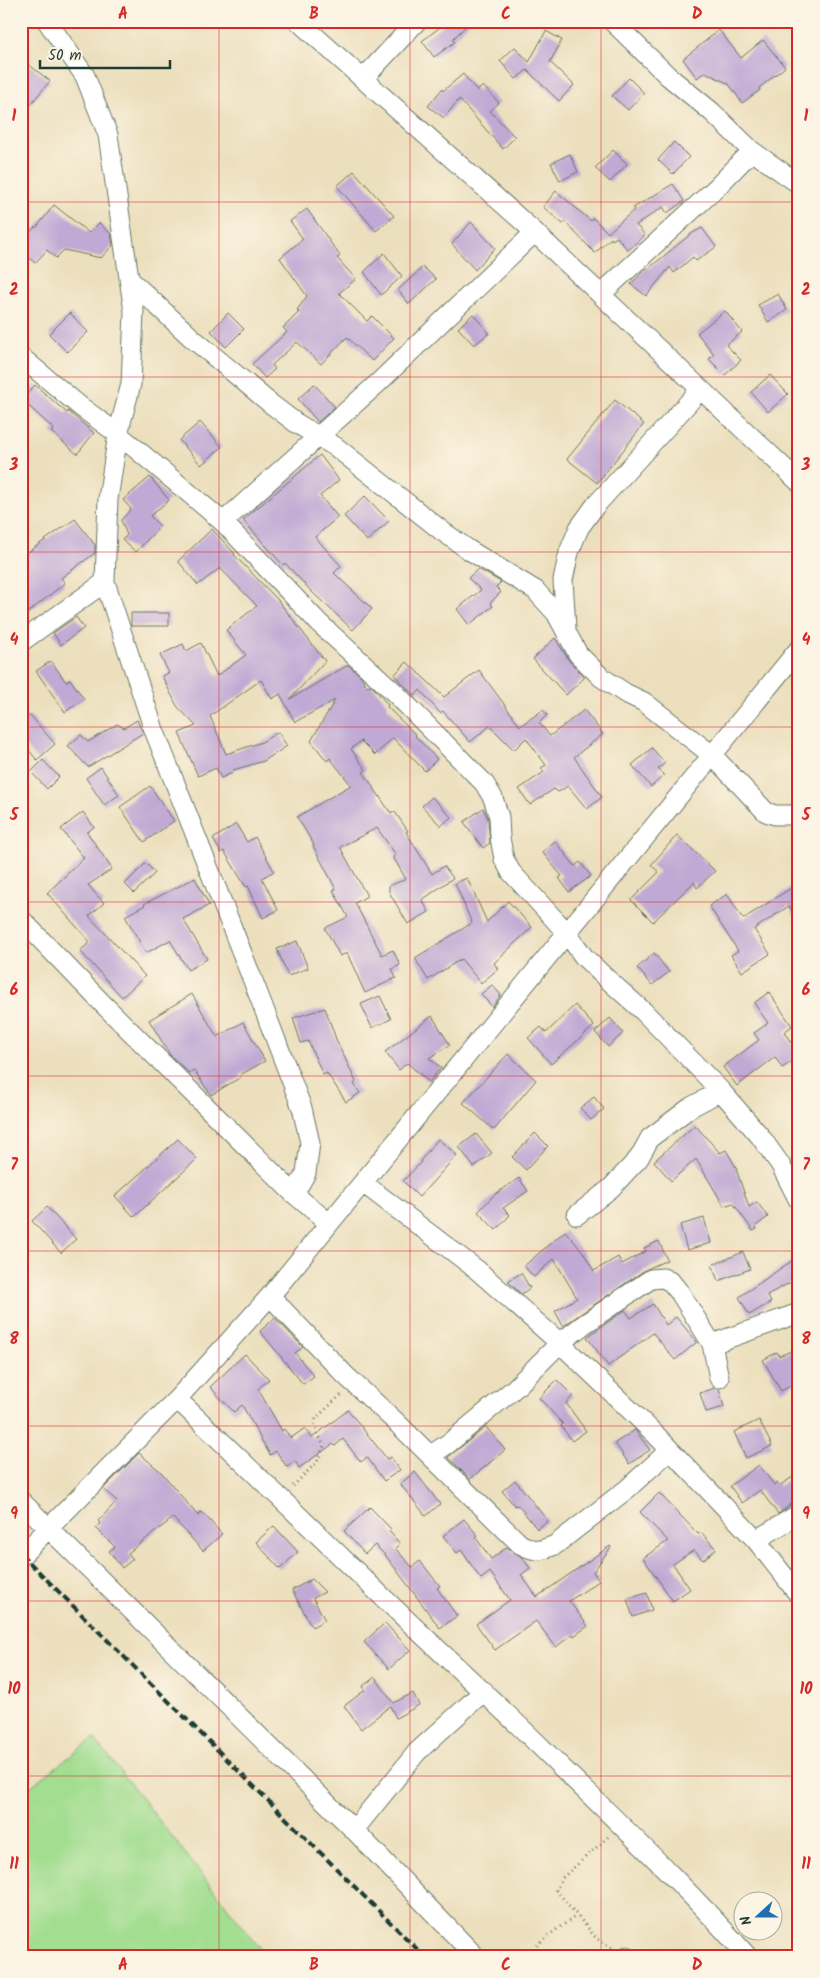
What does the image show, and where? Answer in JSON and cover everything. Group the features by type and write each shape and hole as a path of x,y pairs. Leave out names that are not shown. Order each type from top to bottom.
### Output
{"street":[{"path":"47,21 85,76 108,135 134,312 131,384 118,434 108,499 105,582 157,739 302,1108 310,1143 306,1173 294,1194"},
{"path":"298,21 535,232 799,482"},
{"path":"363,79 417,21"},
{"path":"612,21 668,76 712,112 752,151 799,184"},
{"path":"601,294 716,188 752,151"},
{"path":"223,522 378,383 535,232"},
{"path":"130,281 192,338 271,404 296,423 336,447 442,531 469,550 535,590 556,612 578,654 601,677 625,693 644,702 712,755 766,812 775,815 799,815"},
{"path":"21,356 223,522 319,623 393,691 484,783 493,798 500,817 500,838 511,872 566,932 584,957 643,1011 721,1091 780,1164 799,1201"},
{"path":"566,629 563,580 568,552 579,528 595,506 700,390"},
{"path":"21,642 105,582"},
{"path":"21,1556 177,1399 270,1296 425,1104 799,649"},
{"path":"21,919 102,1003 294,1194 329,1223"},
{"path":"577,1215 611,1188 639,1158 650,1138 691,1107 721,1091"},
{"path":"363,1183 476,1270 560,1343 670,1450 756,1540 799,1595"},
{"path":"431,1455 449,1443 515,1388 560,1343 651,1278 663,1278 671,1282 680,1293 712,1344 719,1378"},
{"path":"270,1296 354,1383 431,1455 520,1544 534,1551 543,1550 555,1545 627,1489 670,1450"},
{"path":"712,1344 799,1313"},
{"path":"177,1399 282,1497 363,1578 484,1691 622,1825 708,1911 748,1957"},
{"path":"21,1501 354,1830 476,1957"},
{"path":"756,1540 799,1514"},
{"path":"354,1830 417,1752 484,1691"}],"path":[{"path":"282,1497 318,1462 324,1446 314,1426 316,1418 354,1383"},
{"path":"622,1825 562,1878 556,1890 597,1939 627,1957"},
{"path":"527,1957 543,1939 576,1916"}],"green space":[{"path":"94,1738 267,1957 27,1957 21,1950 21,1794"}],"building":[{"path":"448,21 471,21 453,39 455,42 434,57 422,41"},
{"path":"719,30 741,58 763,40 785,67 759,88 760,90 742,103 729,84 705,72 697,78 683,59"},
{"path":"546,31 562,40 550,62 574,85 559,101 527,70 516,79 500,61 515,47 529,62"},
{"path":"28,64 50,81 29,106 21,100 21,72"},
{"path":"463,74 477,91 483,86 499,103 490,111 515,137 503,149 459,99 444,118 428,106 442,89 443,91"},
{"path":"629,78 644,93 628,110 612,96"},
{"path":"674,142 689,157 673,174 658,160"},
{"path":"613,150 627,164 610,182 595,168"},
{"path":"570,154 578,172 560,181 551,163"},
{"path":"354,171 394,216 376,231 337,186"},
{"path":"673,184 684,201 667,213 663,207 636,225 645,235 628,250 617,237 612,240 611,238 595,253 565,222 563,224 543,207 556,191 591,221 593,218 608,233 634,210 633,208"},
{"path":"54,205 89,233 99,223 111,234 113,245 101,258 64,250 56,258 47,250 35,263 21,251 21,242 36,228"},
{"path":"307,209 340,256 337,258 356,279 339,293 367,321 372,316 394,338 372,361 347,337 321,364 297,342 272,365 275,369 265,378 252,364 287,332 283,328 299,312 297,310 307,296 280,258 303,239 290,221"},
{"path":"471,222 495,248 475,270 452,244"},
{"path":"702,228 716,247 696,261 693,257 674,273 670,267 646,296 631,284 646,268 648,269 691,234"},
{"path":"384,253 402,276 381,295 364,272"},
{"path":"423,267 436,279 409,304 398,290"},
{"path":"778,294 787,310 768,322 758,305"},
{"path":"725,311 742,332 726,345 741,360 725,375 709,359 714,354 697,333"},
{"path":"70,313 88,332 67,352 49,334"},
{"path":"228,313 244,329 226,347 211,331"},
{"path":"473,314 489,333 474,345 458,328"},
{"path":"770,375 788,394 768,412 751,392"},
{"path":"314,384 335,407 318,422 298,399"},
{"path":"35,385 67,413 68,411 94,433 77,454 51,432 54,429 22,400"},
{"path":"615,400 644,424 597,483 567,459"},
{"path":"200,422 222,447 201,465 179,440"},
{"path":"320,455 339,480 320,496 338,517 315,537 341,566 334,573 372,609 353,630 312,592 285,563 283,565 243,520"},
{"path":"150,477 169,500 150,516 160,526 136,552 122,540 127,535 121,520 131,509 123,500"},
{"path":"365,496 389,521 367,541 344,516"},
{"path":"75,519 95,545 95,553 61,578 65,583 21,618 21,557"},
{"path":"212,529 234,555 277,599 325,661 290,699 348,665 361,676 367,687 370,685 375,689 388,705 387,707 437,759 425,771 393,738 375,755 361,741 351,749 366,770 363,772 390,812 395,812 408,831 406,832 432,874 444,866 453,878 422,900 429,912 408,924 389,892 389,886 406,879 393,857 396,855 377,828 340,847 367,896 355,903 382,955 393,950 400,965 392,969 396,978 365,993 347,953 340,956 325,928 348,917 333,890 336,889 314,845 297,817 351,785 330,758 327,761 311,741 335,700 295,722 280,694 272,699 261,680 210,716 226,754 262,742 278,732 287,746 264,761 233,770 234,772 221,778 216,768 198,776 179,733 196,726 177,706 162,676 169,673 160,655 183,644 186,651 201,643 217,676 246,655 226,630 257,606 220,568 198,585 178,561"},
{"path":"478,569 501,582 496,587 501,592 490,603 493,606 469,625 457,609 481,590 468,578"},
{"path":"131,613 169,613 169,626 131,626"},
{"path":"76,617 84,628 61,645 53,633"},
{"path":"555,638 570,662 585,677 566,695 533,659"},
{"path":"51,661 66,682 70,679 84,699 65,712 36,671"},
{"path":"407,662 444,697 479,670 520,726 543,710 547,715 539,723 550,736 584,710 603,734 574,757 602,797 587,809 568,786 558,792 554,789 530,805 519,789 544,772 541,768 546,765 526,738 514,750 490,726 470,742 443,711 440,713 420,690 415,696 394,675"},
{"path":"30,715 55,744 37,760 21,741 21,722"},
{"path":"137,720 143,733 88,767 68,746 81,735 88,742 117,724 124,728"},
{"path":"652,748 665,763 658,769 664,775 651,787 632,765"},
{"path":"43,760 59,777 47,789 31,772"},
{"path":"101,767 119,795 104,805 86,778"},
{"path":"150,786 174,821 144,842 120,807"},
{"path":"432,797 451,817 441,826 422,806"},
{"path":"483,808 488,819 490,843 483,848 464,822"},
{"path":"83,812 94,827 87,832 112,869 88,885 104,903 89,916 145,976 122,997 80,951 90,942 47,893 84,858 61,829"},
{"path":"236,824 247,842 255,837 274,871 262,878 278,910 263,918 248,886 246,887 224,851 221,853 213,839"},
{"path":"677,835 715,871 697,888 694,882 653,922 631,900 659,872 651,865"},
{"path":"555,841 575,866 580,862 591,876 569,892 559,878 562,876 542,852"},
{"path":"146,863 155,873 134,893 125,884"},
{"path":"195,878 209,905 183,919 207,959 188,970 170,940 146,953 125,916"},
{"path":"467,878 487,922 508,901 532,927 494,963 498,969 481,983 461,959 428,980 415,958 472,923 455,883"},
{"path":"799,883 799,924 789,906 754,929 770,954 742,972 731,955 738,951 709,906 727,894 743,919"},
{"path":"297,941 308,968 288,976 277,949"},
{"path":"654,953 669,972 652,985 637,968"},
{"path":"492,985 501,995 492,1007 481,994"},
{"path":"769,992 792,1026 784,1032 799,1054 799,1057 782,1068 775,1057 737,1086 723,1067 759,1040 754,1033 768,1023 754,1003"},
{"path":"192,994 217,1037 243,1022 265,1061 211,1095 194,1070 189,1073 170,1055 149,1020"},
{"path":"380,996 391,1019 372,1028 361,1004"},
{"path":"575,1005 594,1026 551,1064 528,1038 541,1027 546,1033"},
{"path":"325,1008 336,1039 356,1082 354,1084 360,1093 346,1102 327,1073 323,1075 308,1041 301,1043 293,1018"},
{"path":"432,1016 450,1045 429,1058 441,1068 429,1082 407,1063 399,1070 385,1052"},
{"path":"610,1018 623,1033 608,1047 595,1032"},
{"path":"508,1054 536,1080 494,1130 463,1103"},
{"path":"594,1097 604,1109 591,1120 580,1108"},
{"path":"695,1125 720,1153 726,1150 737,1169 749,1207 757,1202 768,1217 756,1226 757,1229 753,1231 733,1203 724,1206 696,1159 671,1181 654,1161"},
{"path":"535,1133 548,1146 526,1170 512,1157"},
{"path":"476,1134 492,1153 474,1167 459,1147"},
{"path":"178,1139 197,1159 134,1217 115,1196"},
{"path":"438,1139 457,1155 419,1197 403,1181 421,1162"},
{"path":"519,1178 528,1191 503,1208 510,1215 496,1230 478,1212 494,1195"},
{"path":"47,1207 76,1239 61,1253 32,1221"},
{"path":"704,1218 711,1243 687,1250 680,1225"},
{"path":"565,1231 583,1252 594,1271 618,1257 622,1264 646,1251 644,1248 659,1241 667,1260 645,1270 563,1326 555,1311 577,1298 554,1259 534,1277 524,1266"},
{"path":"743,1252 750,1269 718,1281 712,1265"},
{"path":"793,1260 799,1272 799,1278 767,1295 771,1302 749,1315 739,1297"},
{"path":"521,1273 530,1288 521,1294 508,1281"},
{"path":"653,1304 666,1325 676,1317 697,1342 675,1360 653,1333 608,1366 587,1337 625,1310 631,1318"},
{"path":"275,1318 303,1347 295,1353 314,1376 303,1384 260,1331"},
{"path":"799,1348 799,1381 781,1391 763,1360 777,1352 779,1356"},
{"path":"245,1354 269,1379 258,1389 282,1431 284,1429 291,1438 305,1428 312,1438 348,1410 387,1459 391,1457 400,1470 384,1481 367,1457 361,1462 343,1439 299,1468 295,1461 287,1467 276,1451 270,1455 242,1405 234,1412 210,1387"},
{"path":"557,1380 573,1396 566,1403 586,1431 572,1441 561,1426 563,1424 539,1398"},
{"path":"715,1388 719,1389 724,1407 706,1412 700,1393"},
{"path":"759,1420 772,1446 746,1458 734,1432"},
{"path":"486,1427 505,1450 470,1479 448,1457"},
{"path":"635,1430 650,1450 629,1464 615,1443"},
{"path":"139,1453 162,1473 198,1516 202,1512 222,1534 203,1551 173,1518 128,1553 133,1559 122,1568 109,1551 115,1547 96,1528 100,1523 98,1521 117,1501 103,1489"},
{"path":"759,1465 774,1485 777,1483 779,1486 799,1473 799,1498 778,1514 760,1490 742,1503 730,1486"},
{"path":"415,1472 440,1504 426,1516 400,1484"},
{"path":"515,1480 548,1521 537,1529 518,1505 515,1506 502,1491"},
{"path":"659,1493 698,1534 701,1532 716,1549 703,1560 694,1550 673,1564 690,1589 673,1601 643,1558 668,1541 640,1512"},
{"path":"370,1507 391,1529 389,1531 400,1544 395,1548 412,1567 420,1561 440,1586 437,1588 457,1616 440,1628 386,1556 375,1545 365,1554 344,1531"},
{"path":"464,1519 478,1536 476,1538 491,1559 507,1547 523,1558 530,1568 521,1575 537,1597 610,1546 593,1572 599,1581 569,1601 588,1626 574,1636 573,1634 556,1647 536,1621 495,1650 476,1624 510,1600 490,1572 481,1579 461,1550 457,1553 443,1536"},
{"path":"274,1526 298,1552 280,1569 256,1542"},
{"path":"312,1579 325,1592 313,1598 325,1620 312,1627 292,1590"},
{"path":"647,1593 652,1610 633,1617 627,1599"},
{"path":"385,1623 410,1650 389,1669 364,1642"},
{"path":"375,1677 393,1703 413,1693 419,1705 396,1718 390,1706 361,1729 344,1706 365,1690 363,1686"}],"railway":[{"path":"21,1554 425,1957"}]}
